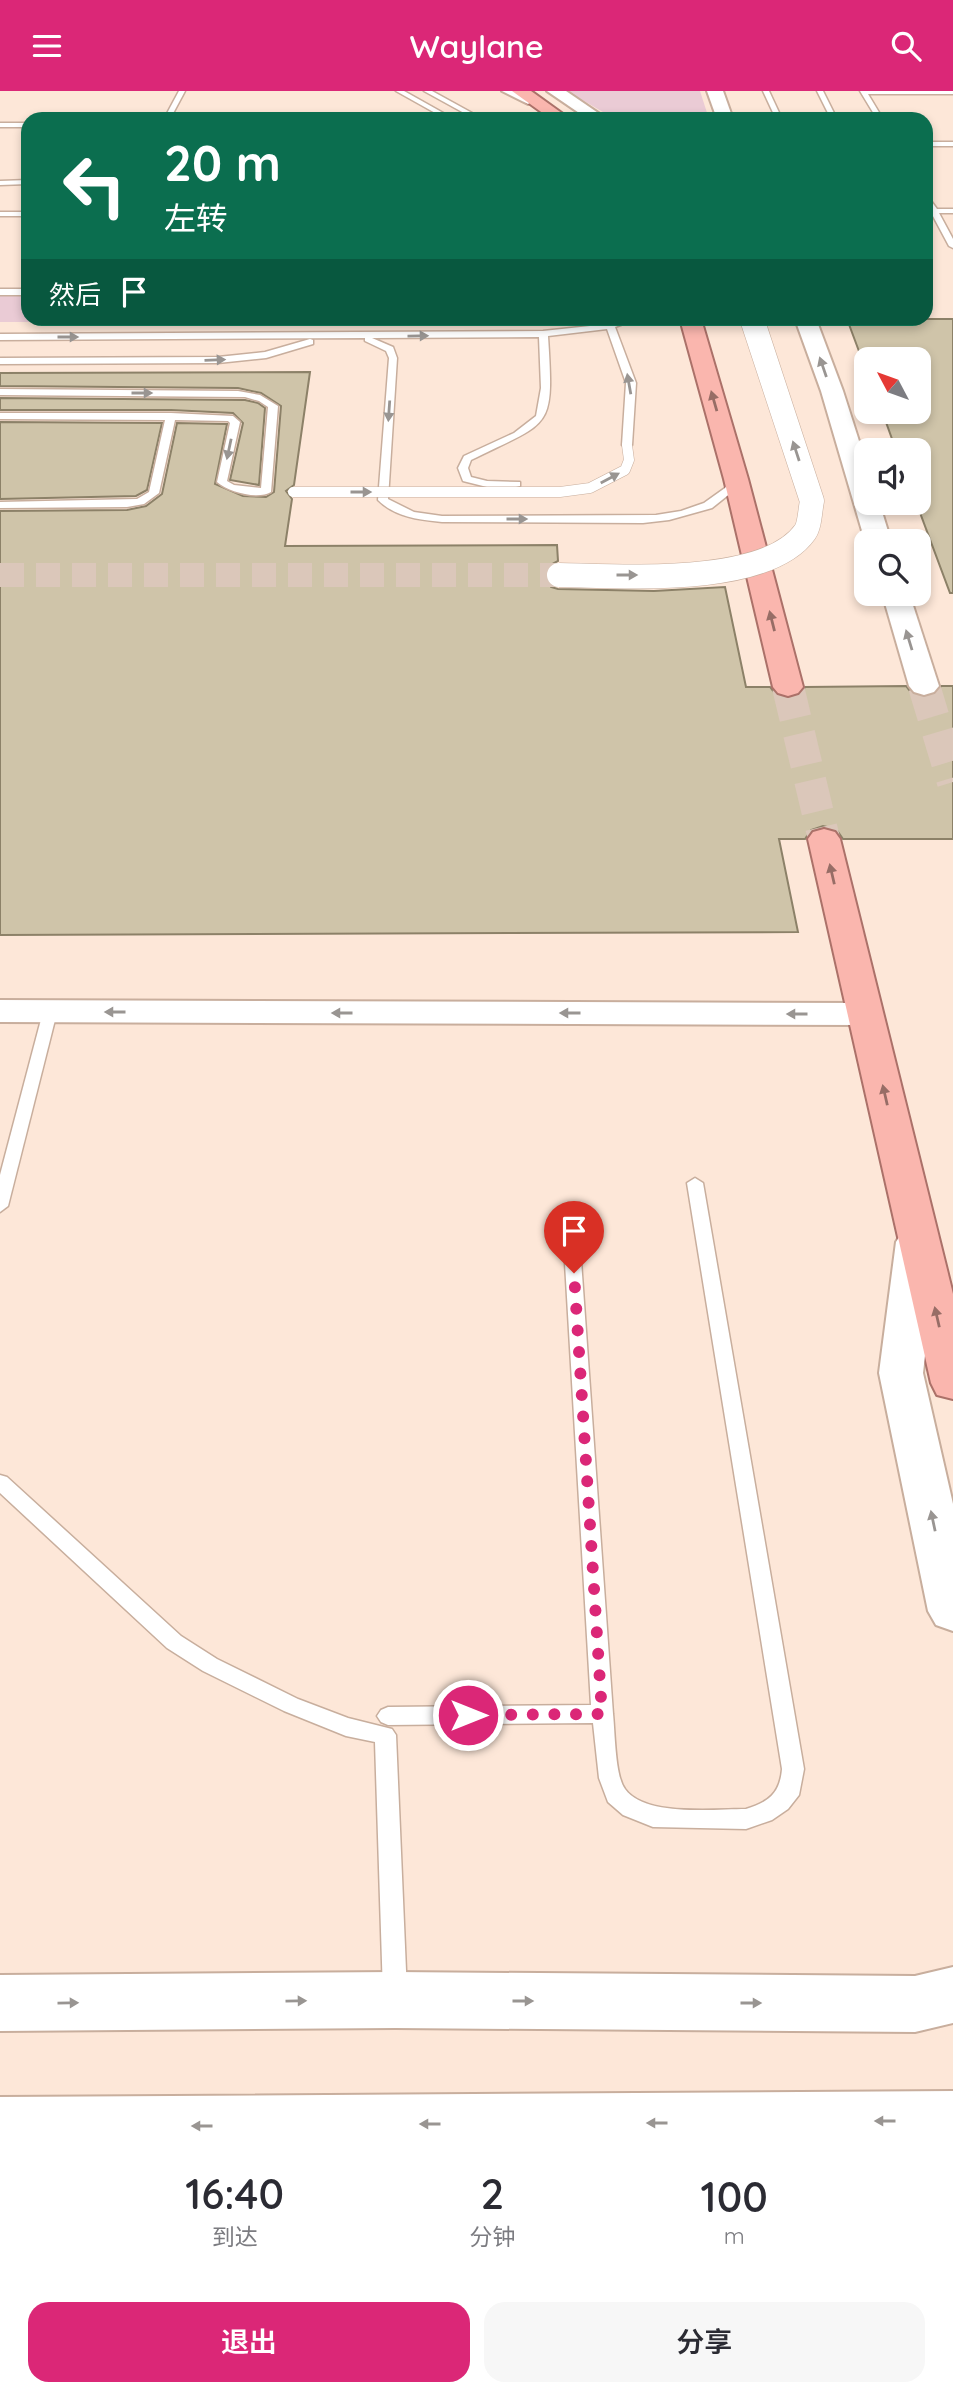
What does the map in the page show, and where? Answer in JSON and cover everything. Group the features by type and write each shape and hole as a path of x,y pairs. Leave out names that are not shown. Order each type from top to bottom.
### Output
{"highway":[{"path":"524,95 551,112"},
{"path":"692,326 736,479 789,687"},
{"path":"824,839 953,1383"}],"street":[{"path":"510,91 524,95"},
{"path":"555,91 588,112"},
{"path":"715,91 722,112"},
{"path":"559,575 700,574 757,564 799,543 809,530 814,515 812,501 754,326"},
{"path":"808,326 832,391 854,463"},
{"path":"703,548 735,543 782,528 798,519 812,501"},
{"path":"899,606 924,686"},
{"path":"0,1011 865,1014"},
{"path":"918,1234 901,1373 953,1611"},
{"path":"0,2003 395,2000 915,2004 953,1995"},
{"path":"0,2127 953,2121"}],"lane":[{"path":"171,112 182,91"},
{"path":"399,91 438,112"},
{"path":"427,91 467,112"},
{"path":"766,91 776,112"},
{"path":"820,91 830,112"},
{"path":"863,92 953,92"},
{"path":"863,92 876,112"},
{"path":"0,125 21,125"},
{"path":"933,144 953,144"},
{"path":"0,183 21,182"},
{"path":"933,208 953,246"},
{"path":"935,211 953,211"},
{"path":"0,214 21,214"},
{"path":"0,292 21,292"},
{"path":"0,337 543,334 610,326 631,383 627,445 629,460 625,470 590,488 560,492 293,492"},
{"path":"516,484 487,484 467,479 463,468 467,458 524,431 540,418 545,394 543,334"},
{"path":"0,361 218,360 266,355 329,337"},
{"path":"362,337 390,349 393,358 383,500 394,509 442,519 643,520 673,517 701,509 728,492 736,479"},
{"path":"0,392 225,394 253,395 266,399 273,406 266,492 231,488 222,482 235,422 230,418 0,416"},
{"path":"0,505 127,504 148,498 154,493 171,416"},
{"path":"0,1206 50,1012"},
{"path":"572,1246 602,1714 610,1778 616,1795 631,1808 653,1817 746,1819 764,1813 780,1803 791,1788 793,1769 695,1183"},
{"path":"0,1482 174,1642 210,1665 291,1705 346,1727 385,1735 395,2000"},
{"path":"387,1716 602,1714"}],"shaded area":[{"path":"567,91 700,91 707,112 603,112"},
{"path":"0,294 21,294 21,322 0,322"}],"building":[{"path":"933,319 953,319 953,593 950,593 931,542 931,529 926,529 921,515 931,515 931,438 892,438 887,424 931,424 931,347 857,347 850,326 933,326"},
{"path":"310,372 294,485 286,491 292,499 285,546 557,545 558,561 547,567 545,575 551,587 558,589 654,591 725,587 746,687 770,687 777,696 789,699 800,695 805,687 906,686 913,695 925,698 936,694 941,686 953,686 953,839 843,839 836,829 823,826 811,830 805,839 779,839 798,932 0,935 0,511 127,510 146,506 162,494 177,423 227,424 215,484 243,496 266,497 274,492 281,406 261,393 238,388 0,386 0,373"},
{"path":"0,398 245,400 258,403 265,408 259,485 230,480 243,423 233,413 171,410 0,410"},
{"path":"0,422 162,423 147,490 136,496 0,499"}],"tunnel":[{"path":"0,575 559,575"},
{"path":"924,686 953,782"},
{"path":"788,687 824,839"}],"route":[{"path":"468,1715 602,1714 574,1273"}]}
